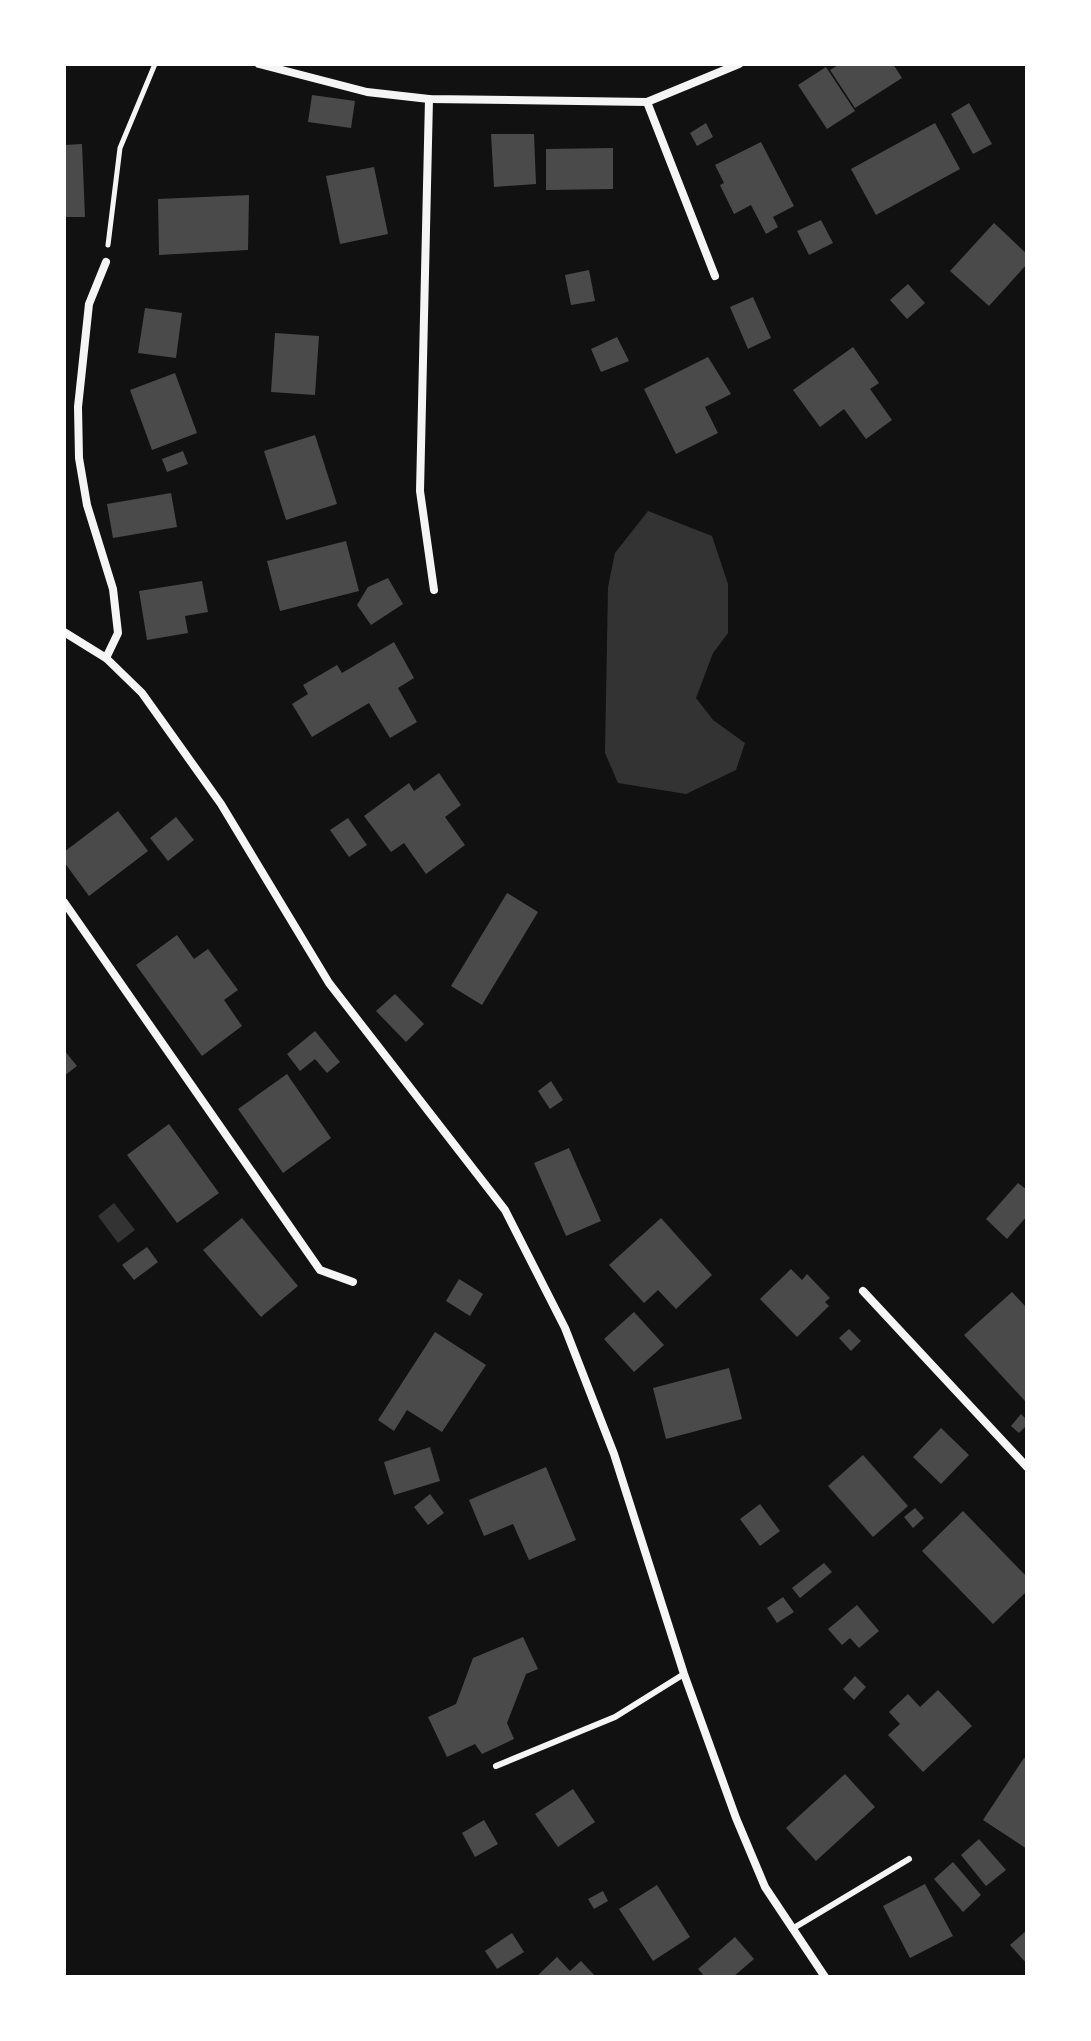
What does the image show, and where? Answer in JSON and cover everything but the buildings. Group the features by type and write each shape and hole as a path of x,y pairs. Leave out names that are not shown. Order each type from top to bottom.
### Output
{"street":[{"path":"259,64 367,92 429,99 647,102 739,64"},
{"path":"429,99 420,491 434,590"},
{"path":"647,102 715,276"},
{"path":"106,262 89,304 78,407 79,458 87,505 113,589 118,633 106,658"},
{"path":"64,632 106,658 142,693 190,758 329,983 505,1210 565,1328 614,1454 684,1674 736,1818 765,1887 825,1977"},
{"path":"64,902 320,1270 353,1282"},
{"path":"863,1291 1027,1467"}],"lane":[{"path":"496,1766 615,1717 684,1674"},
{"path":"792,1929 909,1859"}],"path":[{"path":"106,262 120,148 155,64"}],"shaded area":[{"path":"648,511 712,536 728,584 728,633 713,653 696,698 713,720 745,743 736,770 686,794 618,783 605,753 608,587 615,553"},
{"path":"114,1203 135,1230 118,1243 98,1216"}]}
